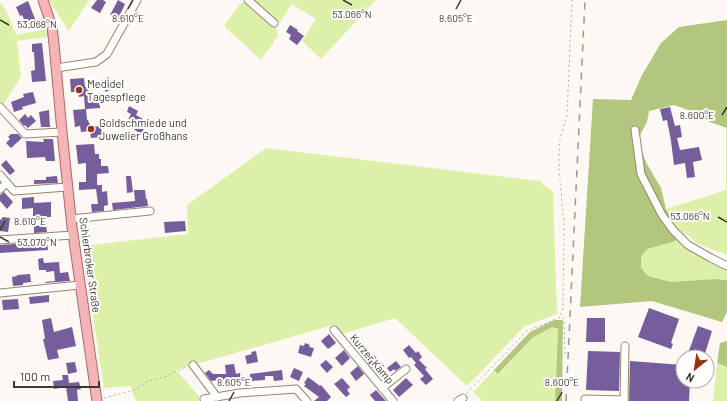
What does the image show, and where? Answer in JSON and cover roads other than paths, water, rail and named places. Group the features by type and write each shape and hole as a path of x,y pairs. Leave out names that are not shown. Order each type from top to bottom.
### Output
{"main road":[{"name":"Schierbroker Straße","path":"42,0 52,27 73,235 100,400"}],"street":[{"path":"56,68 96,62 107,54 137,0"},
{"path":"248,0 274,23"},
{"path":"0,107 25,134 62,132"},
{"path":"636,130 641,174 662,215 673,230 688,245 727,266"},
{"path":"0,175 14,191 67,187"},
{"path":"0,189 7,183"},
{"path":"71,219 150,211"},
{"path":"0,240 73,235"},
{"path":"0,293 80,285"},
{"name":"Kurzer Kamp","path":"334,330 394,401"},
{"path":"585,399 624,401 625,346"},
{"path":"192,365 217,397"},
{"path":"382,388 406,369"},
{"path":"204,399 240,393 296,389 307,401"}],"railway":[{"path":"566,401 585,0"}],"place":[{"name":"Medidel Tagespflege","path":"79,90"},
{"name":"Goldschmiede und Juwelier Großhans","path":"91,129"}]}
